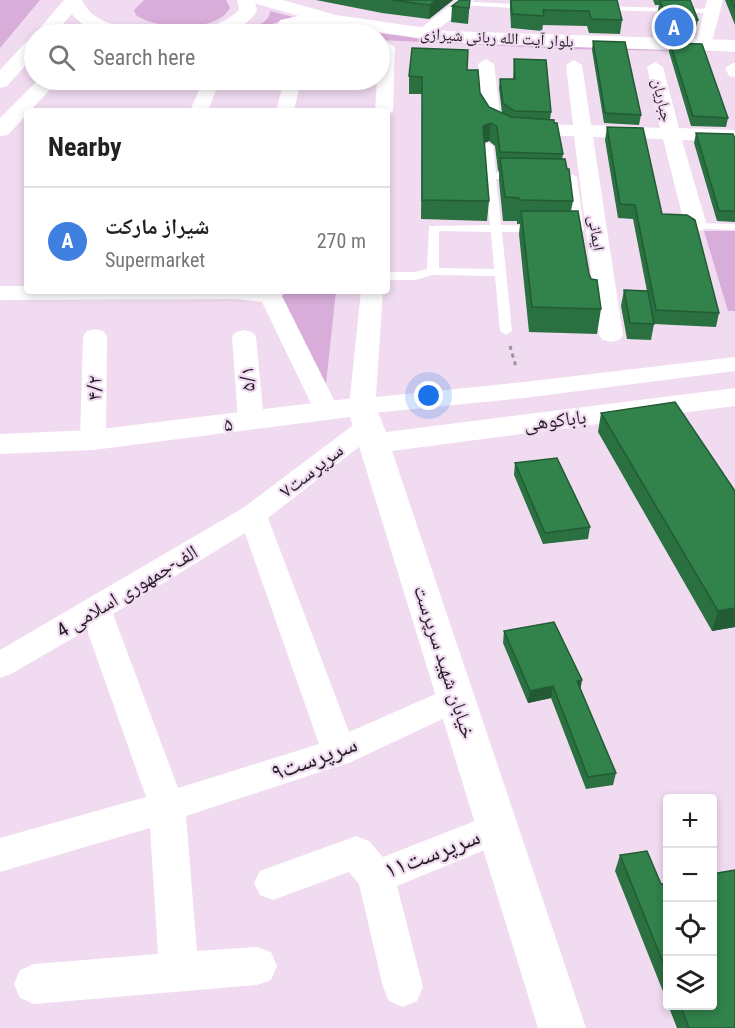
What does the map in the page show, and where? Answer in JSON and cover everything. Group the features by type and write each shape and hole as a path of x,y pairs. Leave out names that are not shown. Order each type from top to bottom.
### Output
{"main road":[{"path":"232,24 244,17 248,11 246,0"},
{"name":"بلوار آیت الله ربانی شیرازی","path":"265,0 335,20 360,24"},
{"path":"53,24 73,1 94,24"},
{"path":"291,24 335,20"},
{"name":"بلوار آیت الله ربانی شیرازی","path":"390,29 423,34 516,40 735,46"},
{"name":"بلوار آیت الله ربانی شیرازی","path":"390,46 734,66"},
{"path":"0,81 24,57"},
{"path":"0,130 39,90"},
{"name":"باباکوهی","path":"358,422 735,397"},
{"name":"۵","path":"0,444 93,440 251,421 358,422"},
{"name":"خیابان شهید سرپرست","path":"358,422 456,698 562,1028"}],"street":[{"path":"423,34 462,1"},
{"path":"703,45 714,4"},
{"path":"486,64 491,114 496,121 508,128 735,136"},
{"name":"ایمانی","path":"574,65 611,335"},
{"name":"جباریان","path":"655,67 696,226"},
{"path":"200,108 208,90"},
{"path":"286,108 290,90"},
{"path":"384,90 384,108"},
{"path":"0,293 24,293"},
{"name":"خیابان شهید سرپرست","path":"274,294 358,422"},
{"name":"خیابان شهید سرپرست","path":"358,422 372,294"},
{"name":"۴/۲","path":"93,440 95,336"},
{"name":"۵/۱","path":"244,337 251,421"},
{"path":"358,422 524,390 735,364"},
{"name":"سرپرست۷","path":"253,515 358,422"},
{"path":"253,515 339,752"},
{"name":"4 الف-جمهوری اسلامی","path":"0,665 253,515"},
{"path":"96,610 167,807 179,972"},
{"name":"سرپرست۹","path":"0,855 167,807 339,752 456,698"},
{"name":"سرپرست۱۱","path":"273,883 356,853 376,877 498,828"},
{"path":"376,877 403,987"},
{"path":"34,984 257,966"}],"lane":[{"path":"265,0 277,0"},
{"path":"462,1 533,5"},
{"path":"591,8 714,4"},
{"path":"488,146 493,176 494,227 506,330"},
{"path":"433,271 433,228 494,227 578,230 572,177 493,176"},
{"path":"696,226 735,227"},
{"path":"390,276 415,276 433,271 500,273"}],"path":[{"path":"506,330 524,390"}],"shaded area":[{"path":"0,0 40,0 0,48"},
{"path":"144,0 226,0 230,8 223,16 204,24 157,24 136,15 134,10"},
{"path":"270,11 293,17 272,24 259,24 269,15"},
{"path":"390,34 525,45 735,50 735,52 564,49 390,40"},
{"path":"704,231 735,231 735,311 728,311"},
{"path":"282,294 336,294 326,384 279,297"}],"building":[{"path":"392,0 436,0 430,5"},
{"path":"460,0 470,0 469,8 452,6"},
{"path":"511,0 617,0 622,20 591,19 589,11 543,10 544,16 512,14"},
{"path":"660,0 690,0 698,20 666,19"},
{"path":"593,41 625,42 641,115 605,113"},
{"path":"670,43 702,44 728,118 693,116"},
{"path":"412,48 468,50 467,70 478,70 480,93 489,107 511,117 554,120 554,123 557,123 563,154 500,152 497,127 491,123 483,126 489,201 422,200 422,77 409,76"},
{"path":"514,59 546,60 551,112 514,111 503,103 500,79 515,79"},
{"path":"607,127 643,128 662,214 687,215 695,220 719,313 656,310 635,205 620,204"},
{"path":"696,133 733,134 735,139 735,211 719,211"},
{"path":"500,158 565,159 567,169 569,169 573,201 520,200 505,197"},
{"path":"521,211 578,211 589,274 591,279 597,280 601,309 532,307"},
{"path":"624,290 648,291 654,324 630,323"},
{"path":"675,402 735,491 735,608 718,611 601,413"},
{"path":"557,458 590,527 545,533 515,463"},
{"path":"554,622 582,680 577,681 616,773 588,777 553,686 530,691 504,631"},
{"path":"647,851 661,884 663,884 663,962 620,855"},
{"path":"735,870 735,1028 689,1028 682,1010 717,1010 717,873"}],"place":[{"name":"شیراز مارکت","path":"674,27"}]}
